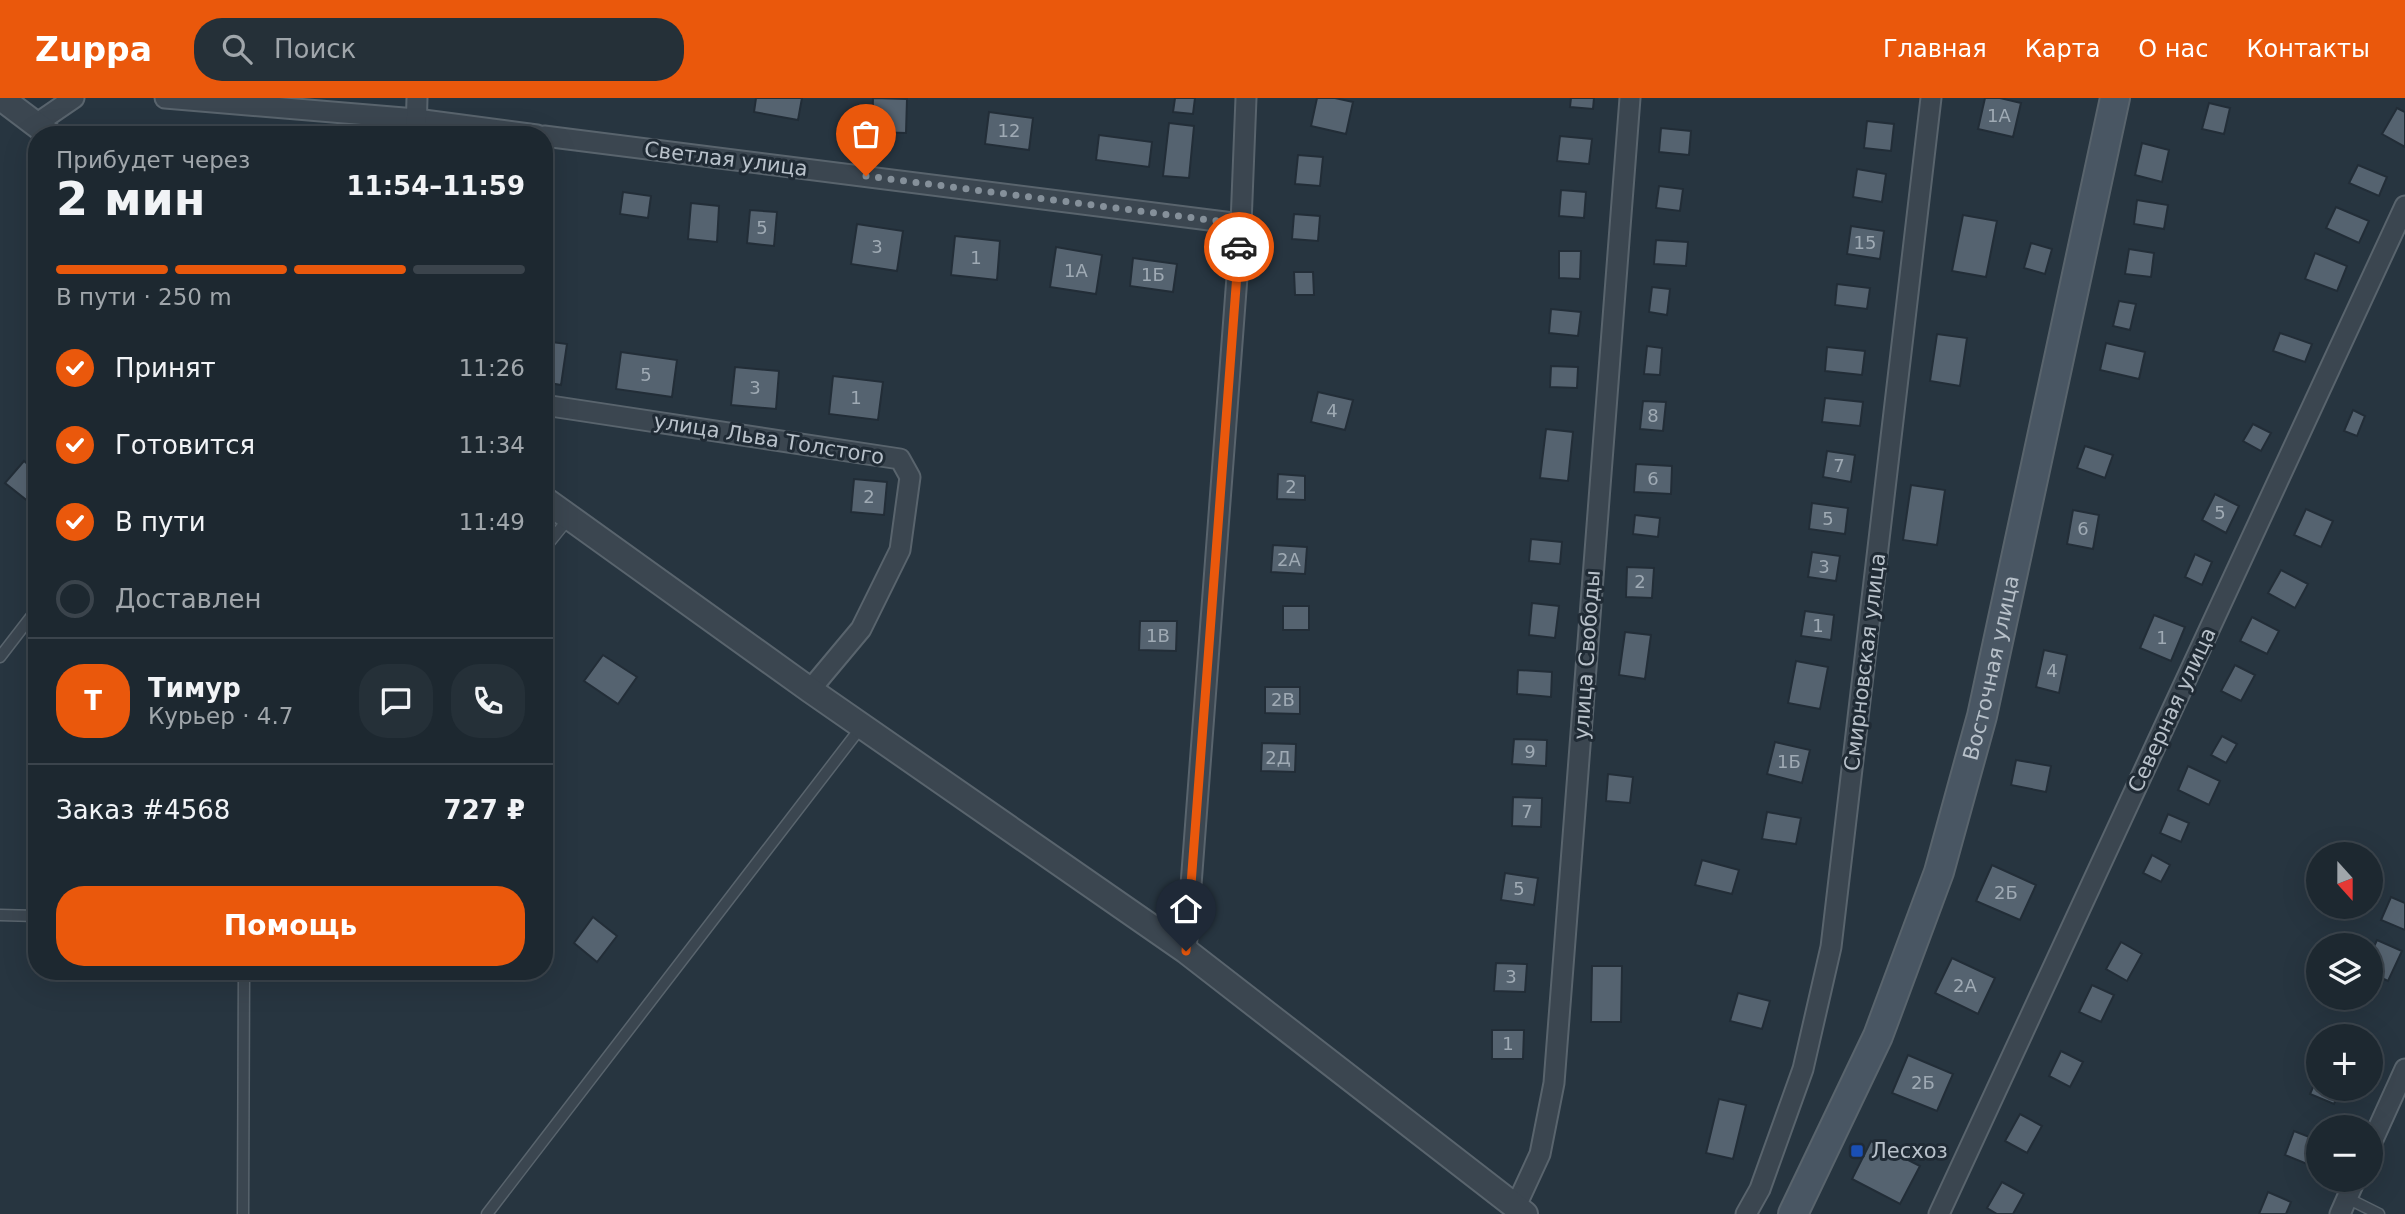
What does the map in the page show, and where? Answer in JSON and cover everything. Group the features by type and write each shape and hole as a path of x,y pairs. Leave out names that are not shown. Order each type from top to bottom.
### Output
{"main road":[{"name":"Восточная улица","path":"1802,1212 1878,1036 1939,872 1982,716 2115,98"}],"street":[{"path":"1,98 38,126"},
{"path":"47,126 74,98"},
{"path":"165,98 407,126"},
{"path":"416,98 416,126"},
{"path":"1186,951 1241,224 1246,98"},
{"name":"улица Свободы","path":"1520,1210 1540,1154 1555,1083 1630,98"},
{"name":"Смирновская улица","path":"1746,1214 1760,1189 1802,1069 1831,947 1931,98"},
{"name":"Светлая улица","path":"553,137 1241,224"},
{"name":"Северная улица","path":"1939,1214 2405,206"},
{"name":"улица Льва Толстого","path":"553,406 900,459 911,477 900,550 861,629 810,690"},
{"path":"553,506 810,690 1186,951 1520,1210"},
{"path":"2383,1118 2405,1069"}],"lane":[{"path":"553,538 569,519"},
{"path":"0,657 28,621"},
{"path":"487,1214 862,726"},
{"path":"0,915 28,916"},
{"path":"243,1214 244,980"},
{"path":"2344,1206 2379,1214"}],"building":[{"path":"756,98 802,98 798,120 754,112"},
{"path":"873,98 907,99 906,133 872,132"},
{"path":"1175,98 1195,98 1193,114 1173,112"},
{"path":"1317,98 1353,102 1346,134 1311,126"},
{"path":"1571,98 1594,98 1593,109 1570,107"},
{"path":"1985,98 2021,103 2013,137 1978,129"},
{"path":"2209,103 2230,108 2224,134 2202,129"},
{"path":"2397,108 2405,112 2405,147 2382,134"},
{"path":"989,112 1033,118 1029,150 985,144"},
{"path":"1867,121 1894,124 1891,151 1864,148"},
{"path":"1169,123 1194,126 1189,178 1163,176"},
{"path":"1661,128 1691,131 1689,155 1659,152"},
{"path":"1099,135 1152,142 1149,167 1096,160"},
{"path":"1560,136 1592,139 1589,164 1557,161"},
{"path":"2142,143 2169,150 2162,182 2135,175"},
{"path":"1298,155 1323,157 1320,186 1295,184"},
{"path":"2358,165 2387,177 2379,196 2349,183"},
{"path":"1857,169 1886,174 1882,202 1853,197"},
{"path":"1659,186 1683,189 1680,211 1656,208"},
{"path":"1561,190 1586,192 1584,218 1559,216"},
{"path":"623,192 651,196 648,218 620,214"},
{"path":"2137,200 2168,205 2164,229 2134,224"},
{"path":"691,203 719,206 717,242 688,239"},
{"path":"2336,207 2369,221 2359,243 2326,228"},
{"path":"750,210 777,212 774,246 747,243"},
{"path":"1294,214 1320,216 1318,241 1292,239"},
{"path":"1963,215 1997,221 1986,277 1952,271"},
{"path":"857,224 903,231 897,271 851,264"},
{"path":"1851,226 1884,231 1880,259 1847,254"},
{"path":"955,236 1000,241 997,280 951,275"},
{"path":"1656,240 1688,242 1686,266 1654,264"},
{"path":"2031,243 2052,249 2045,274 2024,268"},
{"path":"1056,247 1102,255 1096,294 1050,287"},
{"path":"2129,249 2154,253 2151,277 2125,274"},
{"path":"1559,251 1581,251 1580,279 1559,278"},
{"path":"2315,253 2347,266 2337,291 2305,279"},
{"path":"1133,258 1177,264 1173,292 1130,286"},
{"path":"1294,272 1313,272 1314,295 1295,295"},
{"path":"1837,284 1870,288 1867,309 1835,305"},
{"path":"1652,287 1670,289 1667,315 1649,312"},
{"path":"2119,301 2136,304 2130,330 2113,326"},
{"path":"1551,309 1581,312 1578,336 1549,333"},
{"path":"2280,333 2312,344 2305,362 2273,351"},
{"path":"1937,334 1967,338 1960,386 1930,381"},
{"path":"553,342 567,344 561,385 553,384"},
{"path":"2106,343 2145,352 2139,379 2100,370"},
{"path":"1647,346 1662,348 1660,375 1644,374"},
{"path":"1827,347 1865,351 1862,375 1825,371"},
{"path":"621,352 677,360 672,397 616,389"},
{"path":"1551,366 1578,367 1577,388 1550,387"},
{"path":"735,367 779,371 776,409 731,405"},
{"path":"833,376 883,382 878,420 829,414"},
{"path":"1318,392 1353,400 1345,430 1311,422"},
{"path":"1825,398 1863,402 1860,426 1822,422"},
{"path":"1643,401 1666,402 1663,431 1640,429"},
{"path":"2353,410 2365,416 2357,436 2344,431"},
{"path":"2253,424 2271,433 2261,451 2243,441"},
{"path":"1546,429 1573,432 1568,481 1540,478"},
{"path":"2085,446 2113,455 2105,478 2077,468"},
{"path":"1827,451 1855,455 1851,482 1823,477"},
{"path":"24,461 28,464 28,501 5,483"},
{"path":"1636,464 1672,466 1671,494 1634,492"},
{"path":"1278,474 1305,476 1305,500 1277,499"},
{"path":"854,479 887,482 884,515 851,512"},
{"path":"1911,485 1945,490 1937,545 1903,540"},
{"path":"2215,494 2239,506 2226,533 2202,520"},
{"path":"1812,503 1848,508 1845,534 1809,529"},
{"path":"2306,509 2333,521 2321,547 2294,535"},
{"path":"2073,510 2099,515 2093,549 2067,544"},
{"path":"1635,515 1660,518 1658,537 1633,534"},
{"path":"1531,539 1562,542 1560,564 1529,561"},
{"path":"1273,545 1307,547 1305,574 1271,572"},
{"path":"1812,552 1840,556 1836,581 1808,577"},
{"path":"2195,554 2212,562 2202,585 2185,577"},
{"path":"1627,567 1654,568 1652,598 1626,597"},
{"path":"2281,570 2308,584 2295,608 2268,593"},
{"path":"1532,603 1559,606 1555,638 1529,635"},
{"path":"1283,606 1309,606 1309,630 1283,630"},
{"path":"1805,611 1834,615 1831,640 1801,636"},
{"path":"2154,615 2185,627 2171,661 2140,648"},
{"path":"2252,617 2279,631 2267,654 2240,641"},
{"path":"1140,621 1177,621 1176,651 1139,650"},
{"path":"1625,632 1651,635 1645,679 1619,675"},
{"path":"2044,650 2067,655 2059,693 2036,687"},
{"path":"603,655 637,677 618,704 584,681"},
{"path":"1796,661 1828,667 1820,709 1788,703"},
{"path":"2235,665 2255,675 2241,701 2221,691"},
{"path":"1518,670 1552,672 1551,697 1517,694"},
{"path":"1265,687 1300,687 1300,714 1265,713"},
{"path":"2222,736 2237,744 2226,763 2211,755"},
{"path":"1514,739 1547,740 1546,766 1512,764"},
{"path":"1775,742 1810,750 1802,783 1767,774"},
{"path":"1262,743 1296,744 1295,772 1261,771"},
{"path":"2016,760 2051,766 2046,792 2011,785"},
{"path":"2188,766 2220,781 2209,805 2178,790"},
{"path":"1608,774 1633,777 1630,803 1606,801"},
{"path":"1513,797 1542,798 1541,827 1512,826"},
{"path":"1767,812 1801,818 1796,844 1762,839"},
{"path":"2168,814 2189,823 2181,842 2160,833"},
{"path":"2152,855 2170,865 2161,882 2143,873"},
{"path":"1702,860 1739,870 1732,894 1695,885"},
{"path":"1992,865 2036,885 2020,920 1976,901"},
{"path":"1505,873 1538,878 1534,905 1501,900"},
{"path":"2391,897 2405,903 2405,930 2381,920 2384,919"},
{"path":"593,917 617,936 597,962 574,943"},
{"path":"2121,942 2142,954 2127,981 2106,969"},
{"path":"2383,943 2402,951 2388,981 2383,979"},
{"path":"1952,958 1995,978 1978,1014 1935,993"},
{"path":"1496,963 1527,964 1525,992 1494,991"},
{"path":"1592,966 1622,966 1621,1022 1591,1022"},
{"path":"2092,985 2114,995 2101,1022 2079,1012"},
{"path":"1738,993 1770,1001 1762,1029 1730,1021"},
{"path":"1492,1030 1524,1030 1523,1059 1492,1059"},
{"path":"2061,1051 2083,1062 2070,1087 2049,1076"},
{"path":"1908,1055 1953,1074 1937,1111 1892,1093"},
{"path":"1719,1099 1746,1105 1733,1159 1706,1153"},
{"path":"2020,1114 2042,1126 2027,1153 2005,1141"},
{"path":"2294,1131 2306,1136 2306,1164 2285,1155"},
{"path":"1871,1141 1920,1166 1900,1204 1852,1179"},
{"path":"2002,1182 2024,1194 2013,1214 1997,1214 1987,1208"},
{"path":"2268,1192 2291,1202 2286,1214 2259,1214"}],"way so far":[{"path":"866,176 1241,224 1239,247"}],"place":[{"name":"Лесхоз","path":"1857,1151"}],"route":[{"path":"1186,951 1239,247"}]}
